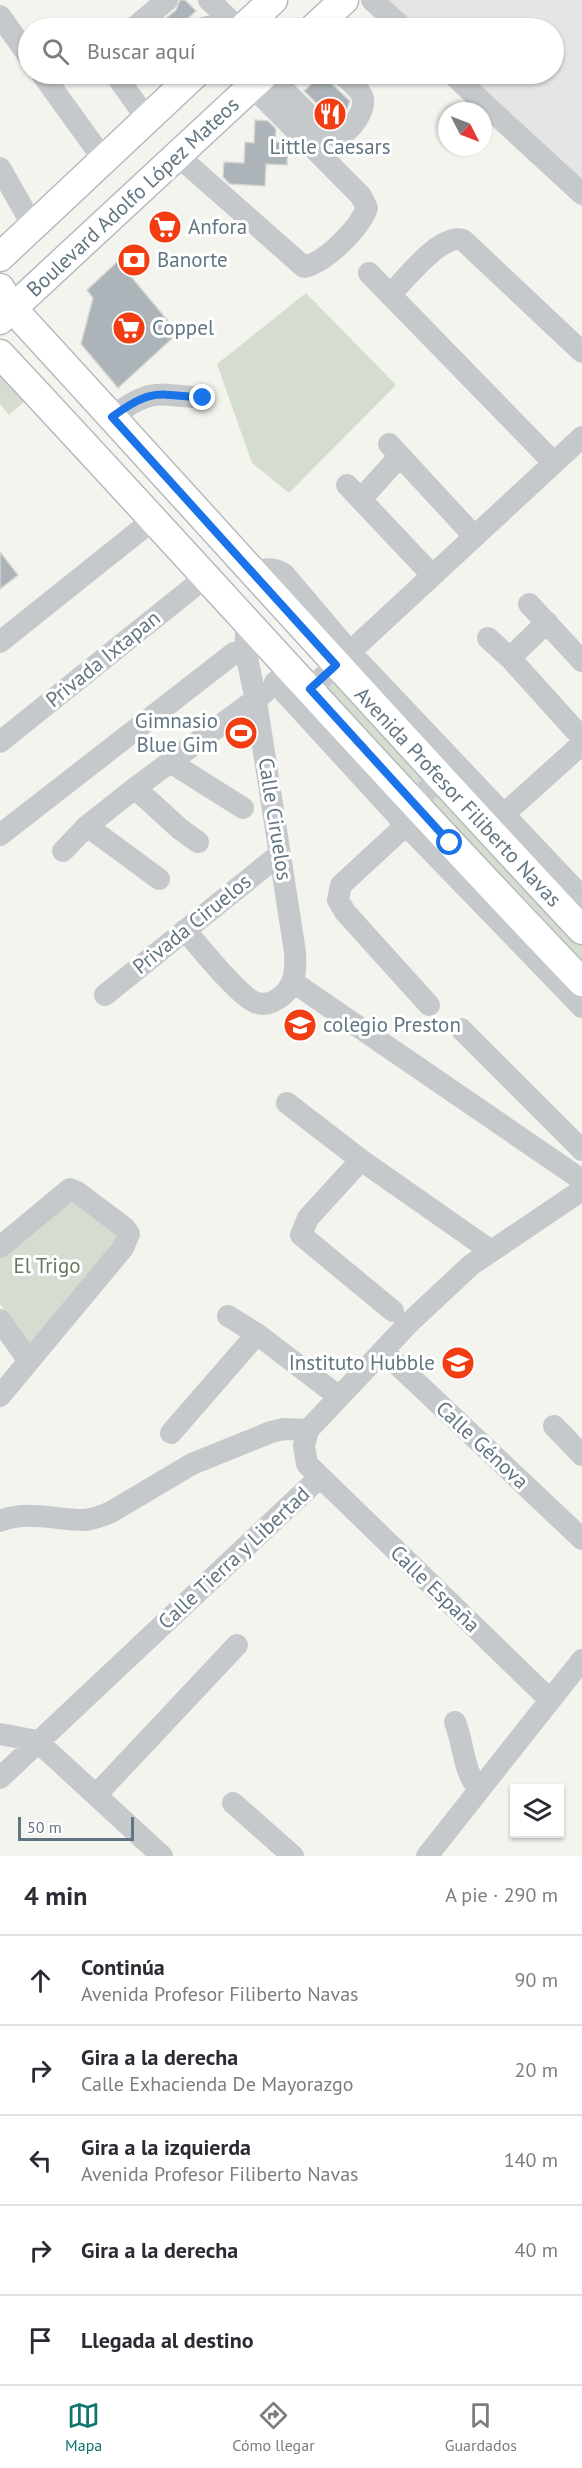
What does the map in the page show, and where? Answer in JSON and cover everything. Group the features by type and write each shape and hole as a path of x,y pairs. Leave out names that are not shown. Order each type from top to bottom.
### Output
{"main road":[{"path":"248,18 273,0"},
{"path":"325,18 344,0"},
{"path":"0,257 184,84"},
{"name":"Boulevard Adolfo López Mateos","path":"4,306 254,84"},
{"name":"Avenida Profesor Filiberto Navas","path":"4,306 112,417 254,572 343,658 441,778 582,930"},
{"name":"Avenida Profesor Filiberto Navas","path":"0,354 207,576 283,675 410,813 450,843 582,982"}],"street":[{"path":"148,18 167,0"},
{"path":"209,0 228,18"},
{"path":"372,0 388,18"},
{"path":"0,16 18,41"},
{"path":"49,84 104,160"},
{"path":"122,84 147,119"},
{"path":"177,155 304,267 324,256 355,230 367,208 361,196 266,84"},
{"path":"268,84 327,134 336,136 342,134 361,112 363,99 352,84"},
{"path":"463,84 582,194"},
{"path":"0,168 33,226"},
{"path":"390,296 439,246 449,240 463,240 582,351"},
{"path":"369,273 554,463"},
{"path":"112,417 135,400 151,394 203,398"},
{"path":"302,696 582,437"},
{"path":"432,575 354,492 394,450 474,536"},
{"path":"0,642 154,519"},
{"name":"Privada Ixtapan","path":"0,742 207,576"},
{"path":"529,604 582,661"},
{"path":"510,658 547,622"},
{"path":"0,835 252,637"},
{"name":"Calle Ciruelos","path":"252,637 256,701 295,952 296,972 292,982"},
{"path":"488,638 510,658 582,738"},
{"path":"343,658 504,814 582,897"},
{"path":"63,851 87,826 170,762 256,701 283,675"},
{"path":"504,814 582,744"},
{"path":"170,762 243,808"},
{"path":"429,1005 345,912 338,900 341,885 441,778"},
{"path":"135,788 180,829 198,842"},
{"path":"410,813 582,1007"},
{"path":"87,826 159,879"},
{"name":"Privada Ciruelos","path":"105,994 280,854"},
{"path":"185,930 242,993 255,1003 267,1004 277,999 292,982 582,1180"},
{"path":"461,1029 582,1150"},
{"path":"287,1103 361,1160 491,1251"},
{"path":"361,1160 308,1218 301,1235 393,1311"},
{"path":"0,1247 70,1189 125,1227 129,1234 123,1248 0,1396"},
{"path":"0,1521 15,1515 84,1520 97,1518 202,1460 271,1432 284,1429 308,1430 338,1396 471,1265 582,1190"},
{"path":"228,1316 257,1334 338,1396"},
{"path":"0,1320 28,1360"},
{"path":"171,1433 257,1334"},
{"name":"Calle Génova","path":"383,1351 582,1539"},
{"path":"554,1426 582,1455"},
{"name":"Calle Tierra y Libertad","path":"0,1778 320,1477 307,1464 304,1453 308,1430"},
{"name":"Calle España","path":"320,1477 550,1700"},
{"path":"96,1795 237,1645"},
{"path":"427,1856 582,1660"},
{"path":"455,1722 462,1738 468,1773 479,1789"},
{"path":"0,1734 37,1741 162,1856"},
{"path":"233,1803 293,1856"}],"shaded area":[{"path":"389,0 582,0 582,207 492,120 492,102 473,102 454,84 564,84 564,18 386,18 378,10"}],"green space":[{"path":"306,293 396,385 289,493 252,463 217,364"},
{"path":"0,371 26,400 9,415 0,404"},
{"path":"334,676 425,780 413,790 318,692"},
{"path":"443,791 582,939 582,974 427,806 431,796"},
{"name":"El Trigo","path":"77,1192 127,1230 35,1353 0,1304 0,1252"}],"building":[{"path":"180,0 185,0 196,11 189,18 166,18 176,10"},
{"path":"311,84 332,84 350,101 346,112 336,122 304,91"},
{"path":"255,120 268,121 276,129 275,142 288,143 287,165 266,164 265,186 230,184 223,177 224,162 244,163 245,142 254,143"},
{"name":"Coppel","path":"118,261 178,333 118,388 81,344 93,298 87,290"},
{"path":"0,552 18,575 0,589"}],"place":[{"name":"Little Caesars","path":"330,114"},
{"name":"Anfora","path":"165,227"},
{"name":"Banorte","path":"134,260"},
{"name":"Coppel","path":"129,328"},
{"name":"Gimnasio Blue Gim","path":"241,733"},
{"name":"colegio Preston","path":"300,1025"},
{"name":"Instituto Hubble","path":"458,1363"}],"route":[{"path":"203,398 151,394 135,400 112,417 336,665 310,689 450,843"}]}
